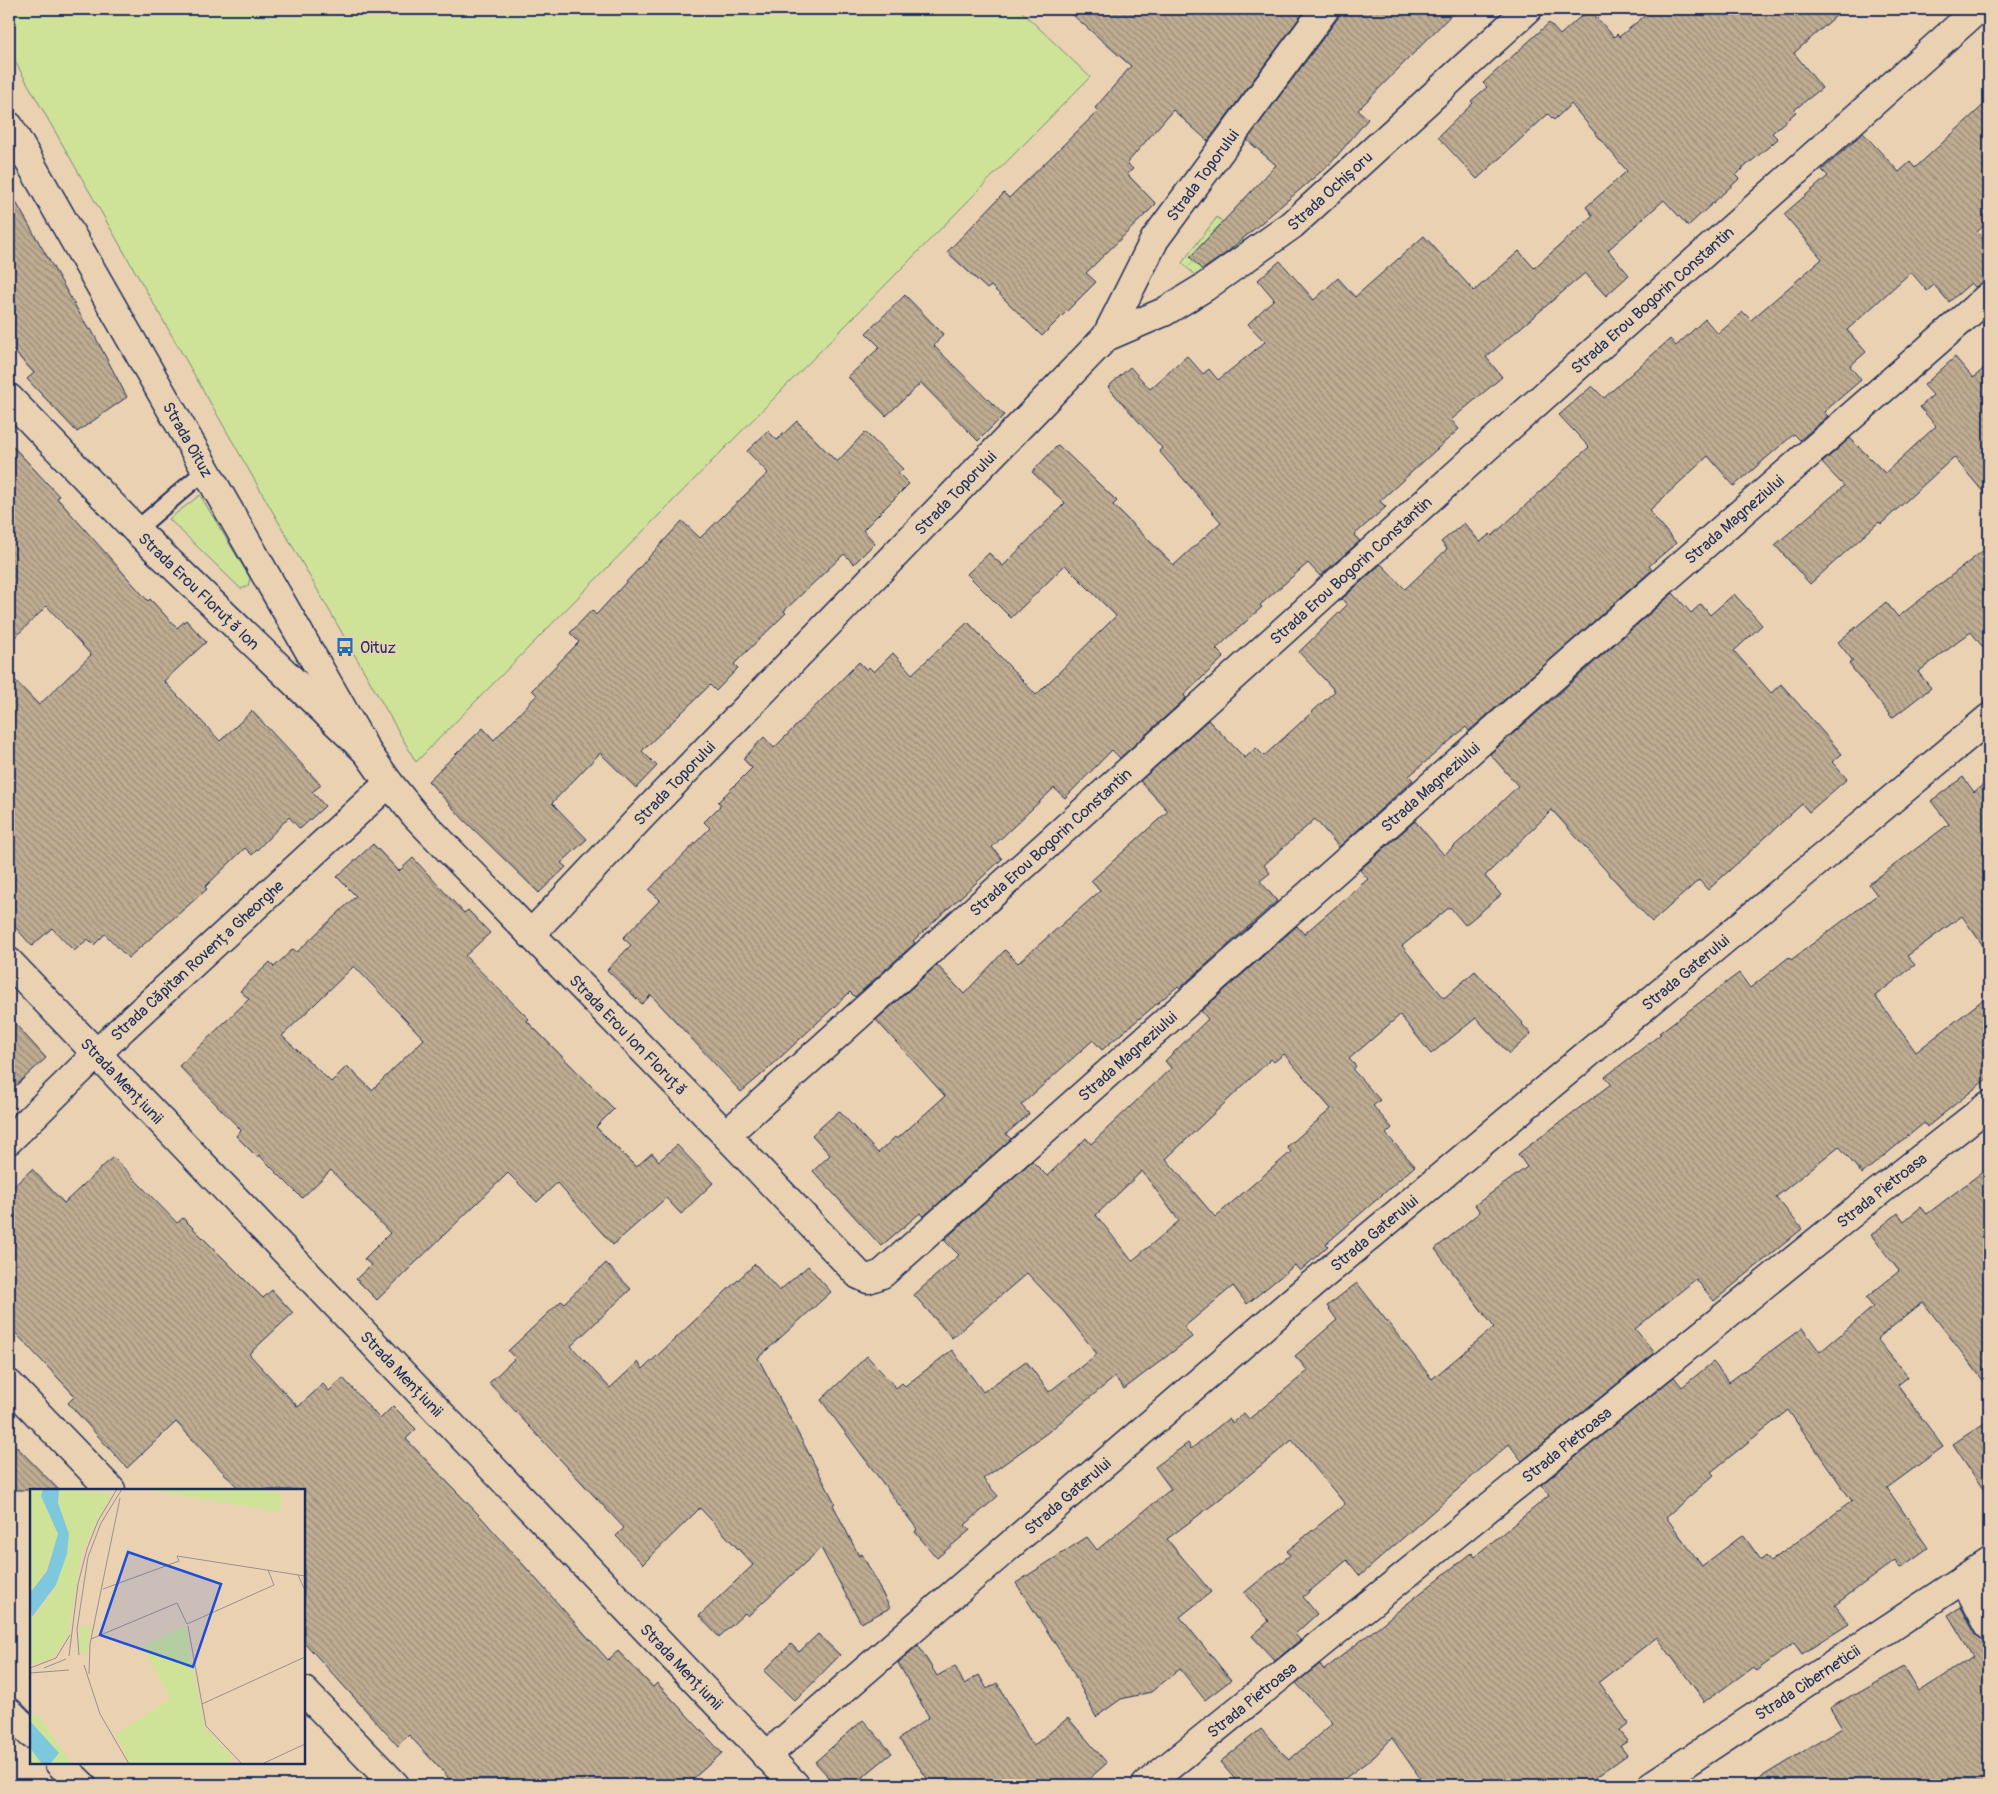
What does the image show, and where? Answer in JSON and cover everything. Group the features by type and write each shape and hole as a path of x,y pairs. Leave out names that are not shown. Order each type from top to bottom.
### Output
{"street":[{"name":"Strada Toporului","path":"531,934 642,816 1106,337 1155,239 1326,9"},
{"name":"Strada Ochișoru","path":"1106,337 1172,307 1205,287 1292,225 1528,9"},
{"name":"Strada Erou Bogorin Constantin","path":"726,1135 1479,454 1978,9"},
{"name":"Strada Oituz","path":"9,126 366,752"},
{"name":"Strada Magneziului","path":"872,1278 882,1274 1550,680 1989,296"},
{"name":"Strada Erou Floruță Ion","path":"9,398 136,530 366,752 389,783"},
{"name":"Strada Gaterului","path":"766,1756 1302,1293 1989,718"},
{"name":"Strada Erou Ion Floruță","path":"389,783 416,815 858,1274 872,1278"},
{"name":"Strada Căpitan Rovența Gheorghe","path":"9,1140 98,1054 389,783"},
{"name":"Strada Mențiunii","path":"9,962 794,1785"},
{"name":"Strada Pietroasa","path":"1146,1785 1867,1201 1989,1105"},
{"path":"9,1384 110,1489"},
{"name":"Strada Ciberneticii","path":"1652,1785 1989,1562"},
{"path":"1964,1579 1989,1626"},
{"path":"305,1691 395,1785"},
{"path":"9,1712 30,1733"},
{"path":"60,1764 82,1785"}],"lane":[{"path":"136,530 206,470"}],"green space":[{"path":"9,9 1019,9 1090,77 416,762 9,51"},
{"path":"1217,217 1245,242 1198,278 1182,263"},
{"path":"200,495 250,578 248,586 241,589 169,519"}],"building":[{"path":"1066,9 1306,9 1208,141 1173,110 1127,163 1133,169 1127,174 1156,204 1086,273 1096,282 1042,336 991,286 987,289 947,252 1004,193 1009,198 1098,111 1095,108 1131,66"},
{"path":"1340,9 1457,9 1358,110 1368,119 1331,163 1225,254 1202,270 1190,257 1276,165 1247,140 1338,18"},
{"path":"1589,9 1614,37 1617,34 1619,37 1653,9 1844,9 1794,53 1822,88 1794,110 1796,112 1772,133 1778,139 1735,175 1739,179 1688,226 1664,200 1608,250 1629,275 1606,296 1585,273 1486,357 1502,377 1451,420 1459,429 1380,501 1386,507 1354,535 1360,541 1320,576 1308,563 1260,605 1262,607 1216,649 1224,657 1184,695 1186,698 1120,758 1112,750 1065,798 1054,788 992,847 1002,859 913,941 915,943 855,997 850,992 741,1092 651,995 642,1004 607,970 631,945 623,938 660,900 649,890 710,828 704,822 721,805 718,802 752,768 743,759 764,737 774,748 859,662 867,670 869,667 874,672 893,653 912,674 968,622 1036,695 1116,616 1065,565 1011,618 967,574 989,553 1003,566 1065,503 1032,472 1058,445 1117,501 1113,505 1174,565 1221,522 1159,451 1162,448 1108,387 1130,367 1150,389 1187,356 1203,374 1209,369 1218,380 1265,342 1248,324 1274,299 1258,280 1280,261 1314,300 1338,278 1355,297 1424,236 1474,291 1519,251 1534,268 1593,216 1586,207 1627,171 1571,104 1554,120 1548,114 1477,179 1438,137 1473,103 1471,101 1487,87 1483,83 1549,23 1560,35"},
{"path":"1989,100 1989,221 1977,232 1989,246 1989,281 1975,287 1971,283 1949,302 1934,285 1927,291 1911,272 1847,330 1866,352 1850,366 1861,380 1824,412 1828,416 1800,440 1794,434 1734,486 1708,456 1649,511 1676,543 1649,566 1652,570 1469,731 1466,727 1409,776 1413,780 1339,847 1315,819 1264,865 1270,873 1260,881 1277,901 1180,988 1178,986 1102,1050 1093,1040 1021,1105 1029,1114 1006,1134 1011,1139 923,1217 920,1213 881,1246 813,1171 830,1155 812,1135 839,1111 878,1153 895,1137 897,1139 945,1096 876,1020 937,965 964,994 1005,950 1018,963 1100,891 1091,881 1168,811 1140,781 1208,720 1245,758 1256,748 1264,756 1335,691 1299,652 1347,605 1342,599 1381,564 1405,589 1447,549 1441,542 1464,523 1480,542 1490,534 1492,536 1589,447 1559,415 1592,386 1604,398 1670,339 1676,346 1705,319 1718,334 1743,312 1751,320 1822,259 1784,214 1828,176 1822,170 1863,133 1899,172 1910,162 1915,168"},
{"path":"9,190 89,330 91,329 127,397 77,432 27,379 34,373 9,346"},
{"path":"905,295 943,334 934,346 1004,415 978,441 921,383 886,416 848,377 880,347 866,333"},
{"path":"1955,357 1973,378 1989,364 1989,499 1954,457 1881,524 1879,522 1810,584 1775,545 1844,486 1822,463 1850,438 1885,473 1936,426 1920,407 1933,395 1924,385"},
{"path":"797,421 837,462 865,432 903,469 898,473 909,484 863,530 875,543 854,564 844,554 784,611 786,613 734,664 738,668 716,691 710,685 642,751 657,766 636,788 600,753 552,803 587,839 561,863 566,867 539,893 465,821 428,781 483,728 494,740 537,695 532,690 579,642 570,633 592,610 596,615 682,521 700,538 768,473 747,451 768,431 777,440"},
{"path":"9,442 59,496 57,498 148,601 150,599 177,628 186,620 206,642 164,681 220,741 252,711 321,785 312,792 325,806 300,829 289,817 252,855 245,848 205,887 207,889 128,958 105,934 94,945 88,939 74,951 52,928 32,946 9,920 9,674 39,705 91,655 47,606 9,643"},
{"path":"1989,546 1989,655 1971,632 1918,672 1931,688 1892,718 1849,664 1853,661 1838,642 1886,602 1898,617"},
{"path":"1673,593 1691,613 1701,604 1710,615 1734,594 1762,625 1734,651 1771,693 1781,684 1842,754 1832,762 1847,779 1809,812 1802,804 1708,890 1699,880 1652,922 1552,810 1485,876 1501,895 1465,925 1450,907 1402,946 1444,998 1475,971 1531,1034 1509,1054 1476,1018 1431,1054 1400,1015 1349,1059 1356,1066 1353,1070 1380,1100 1373,1106 1392,1128 1386,1134 1415,1166 1326,1244 1328,1246 1300,1271 1295,1265 1247,1304 1233,1286 1184,1327 1192,1337 1124,1389 1115,1377 1047,1433 983,1479 998,1496 965,1525 970,1530 937,1558 915,1532 917,1529 821,1400 867,1356 896,1388 902,1383 905,1386 952,1350 983,1392 1026,1361 1049,1392 1097,1354 1064,1312 1027,1273 952,1338 914,1295 959,1255 944,1240 1032,1161 1047,1176 1086,1138 1091,1144 1171,1068 1165,1061 1208,1019 1201,1011 1297,926 1304,934 1368,879 1360,870 1415,821 1444,855 1470,832 1518,786 1490,754","holes":["1284,1054 1331,1109 1287,1147 1291,1152 1215,1217 1166,1159 1271,1059 1274,1062","1142,1171 1179,1221 1132,1261 1096,1215"]},
{"path":"1963,777 1974,792 1989,780 1989,954 1962,916 1907,956 1915,965 1875,996 1916,1052 1989,995 1989,1077 1927,1127 1924,1123 1862,1174 1839,1146 1776,1197 1802,1229 1714,1301 1696,1279 1635,1329 1655,1353 1522,1461 1509,1444 1360,1576 1347,1560 1303,1597 1317,1614 1295,1634 1300,1640 1275,1661 1252,1636 1269,1621 1244,1593 1290,1555 1287,1551 1345,1504 1292,1440 1215,1503 1167,1539 1211,1592 1180,1617 1231,1680 1205,1700 1180,1669 1151,1692 1121,1699 1096,1717 1071,1668 1016,1583 1087,1537 1097,1550 1171,1489 1155,1467 1188,1443 1191,1449 1229,1418 1232,1423 1244,1413 1249,1419 1308,1371 1295,1356 1337,1320 1327,1306 1357,1283 1432,1379 1494,1327 1435,1249 1480,1212 1475,1205 1527,1167 1518,1154 1611,1084 1605,1077 1661,1034 1659,1033 1739,973 1750,988 1789,957 1791,960 1877,895 1869,884 1949,824 1931,801"},
{"path":"373,844 399,871 413,858 464,913 468,910 490,933 465,956 529,1019 527,1021 614,1109 596,1127 636,1167 652,1153 659,1161 677,1145 713,1183 681,1214 666,1198 613,1245 557,1183 537,1202 508,1173 377,1300 356,1279 371,1265 364,1259 390,1233 331,1170 302,1198 259,1155 257,1157 236,1136 241,1130 179,1066 249,999 240,991 270,962 274,967 293,949 297,952 356,896 337,877","holes":["354,966 424,1039 372,1090 347,1066 331,1082 282,1036"]},
{"path":"9,1017 46,1058 9,1092"},
{"path":"113,1157 177,1223 183,1218 263,1298 272,1290 293,1313 249,1354 298,1407 323,1384 329,1391 343,1378 380,1419 393,1406 416,1429 406,1439 480,1516 608,1660 618,1651 653,1687 657,1683 722,1753 686,1785 455,1785 409,1735 398,1746 305,1643 305,1489 239,1489 176,1422 127,1468 68,1403 75,1396 9,1326 9,1191 32,1169 64,1203"},
{"path":"1989,1167 1989,1388 1923,1302 1877,1339 1908,1377 1898,1385 1943,1447 1887,1488 1928,1548 1900,1568 1895,1560 1835,1605 1849,1624 1802,1654 1794,1643 1756,1671 1753,1667 1705,1702 1657,1637 1599,1682 1629,1724 1620,1731 1628,1741 1620,1746 1627,1755 1585,1785 1425,1785 1392,1738 1375,1756 1336,1785 1240,1785 1220,1762 1261,1729 1289,1760 1333,1723 1296,1683 1320,1664 1324,1670 1472,1552 1475,1556 1550,1495 1541,1485 1674,1377 1682,1387 1713,1362 1729,1382 1802,1328 1820,1352 1873,1307 1866,1298 1899,1271 1871,1235 1898,1213 1904,1221 1921,1207 1927,1214","holes":["1788,1410 1852,1501 1770,1562 1766,1556 1761,1560 1743,1535 1702,1566 1666,1517 1714,1475 1711,1472"]},
{"path":"606,1263 631,1289 571,1346 610,1388 638,1362 643,1369 755,1264 779,1291 808,1266 831,1292 758,1358 835,1503 833,1505 859,1556 862,1554 890,1608 861,1623 821,1548 748,1616 745,1613 719,1637 699,1616 753,1565 700,1508 643,1564 616,1536 624,1528 489,1383 515,1358 508,1351 561,1301 564,1303"},
{"path":"1989,1420 1989,1498 1953,1444"},
{"path":"9,1439 58,1489 9,1490"},
{"path":"1961,1607 1975,1634 1989,1642 1989,1785 1748,1785 1842,1728 1830,1708 1854,1694 1904,1667 1919,1692 1973,1656 1948,1615"},
{"path":"818,1634 840,1655 795,1701 764,1671 791,1644 799,1652"},
{"path":"918,1645 937,1676 955,1666 964,1684 979,1675 987,1689 997,1683 1033,1746 1068,1718 1107,1763 1082,1785 932,1785 899,1739 929,1717 898,1663"},
{"path":"863,1720 892,1753 853,1785 836,1785 815,1762"}],"place":[{"name":"Oituz","path":"345,647"}]}
